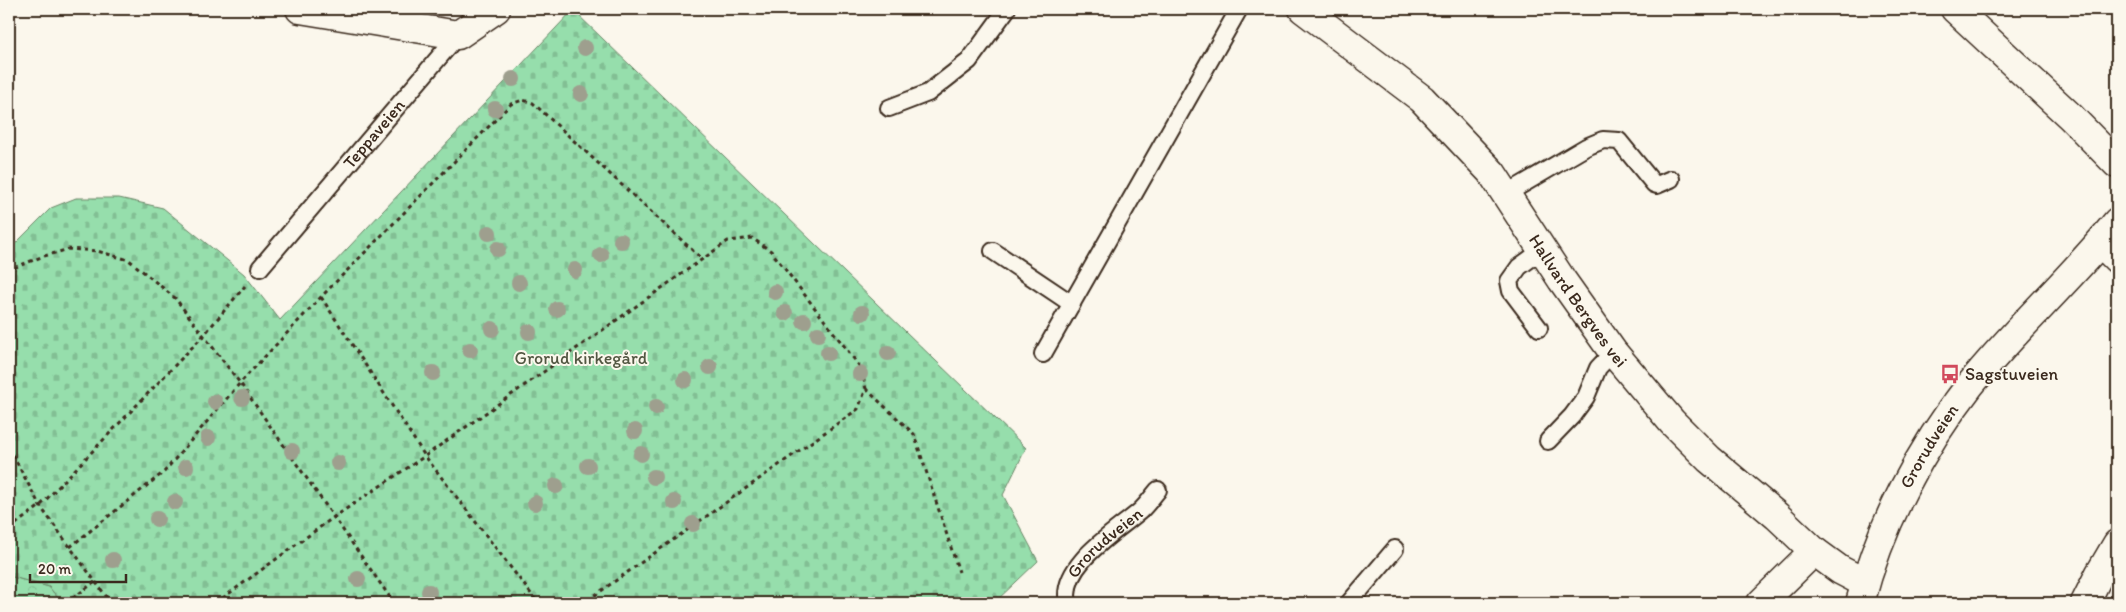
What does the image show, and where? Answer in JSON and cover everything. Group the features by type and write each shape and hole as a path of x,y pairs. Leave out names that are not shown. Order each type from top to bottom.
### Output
{"street":[{"path":"300,9 458,35"},
{"name":"Teppaveien","path":"458,35 496,9"},
{"name":"Hallvard Bergves vei","path":"1304,9 1422,99 1492,173 1542,250 1614,352 1672,422 1709,459 1777,516 1814,551 1840,570 1862,593"},
{"path":"1955,9 2065,111 2117,164"},
{"name":"Grorudveien","path":"1862,593 1873,556 1901,495 1944,421 1997,355 2109,250 2117,222"},
{"path":"2086,603 2100,573 2117,544"},
{"path":"1761,603 1814,551"}],"lane":[{"path":"889,108 928,93 969,62 1007,9"},
{"path":"1043,354 1239,9"},
{"name":"Teppaveien","path":"260,268 458,35"},
{"path":"1506,194 1586,147 1602,140 1619,141 1657,186 1671,179"},
{"path":"1539,328 1511,291 1509,281 1519,267 1542,250"},
{"path":"993,251 1072,304"},
{"path":"1548,442 1572,416 1586,397 1598,368 1614,352"},
{"name":"Grorudveien","path":"1068,603 1066,597 1069,581 1078,565 1142,509 1158,490"},
{"path":"1349,603 1395,549"}],"path":[{"path":"70,548 164,472 240,383 511,104 522,100 533,103 702,259"},
{"path":"216,603 728,241 752,238 772,251 861,368 866,389 914,434 959,572"},
{"path":"9,274 16,267 41,257 69,250 97,251 129,260 175,298 202,336 240,383 394,603"},
{"path":"9,529 40,506 202,336 260,268"},
{"path":"322,297 425,456 538,603"},
{"path":"584,603 858,409 866,389"},
{"path":"9,448 40,506 111,603"},
{"path":"66,603 95,582"}],"green space":[{"name":"Grorud kirkegård","path":"573,10 1026,448 1003,495 1038,561 994,603 62,603 49,587 9,576 9,250 51,208 76,198 119,198 163,208 244,274 280,320"},
{"path":"9,576 50,587 62,603 9,603"}],"place":[{"name":"Sagstuveien","path":"1950,374"}]}
